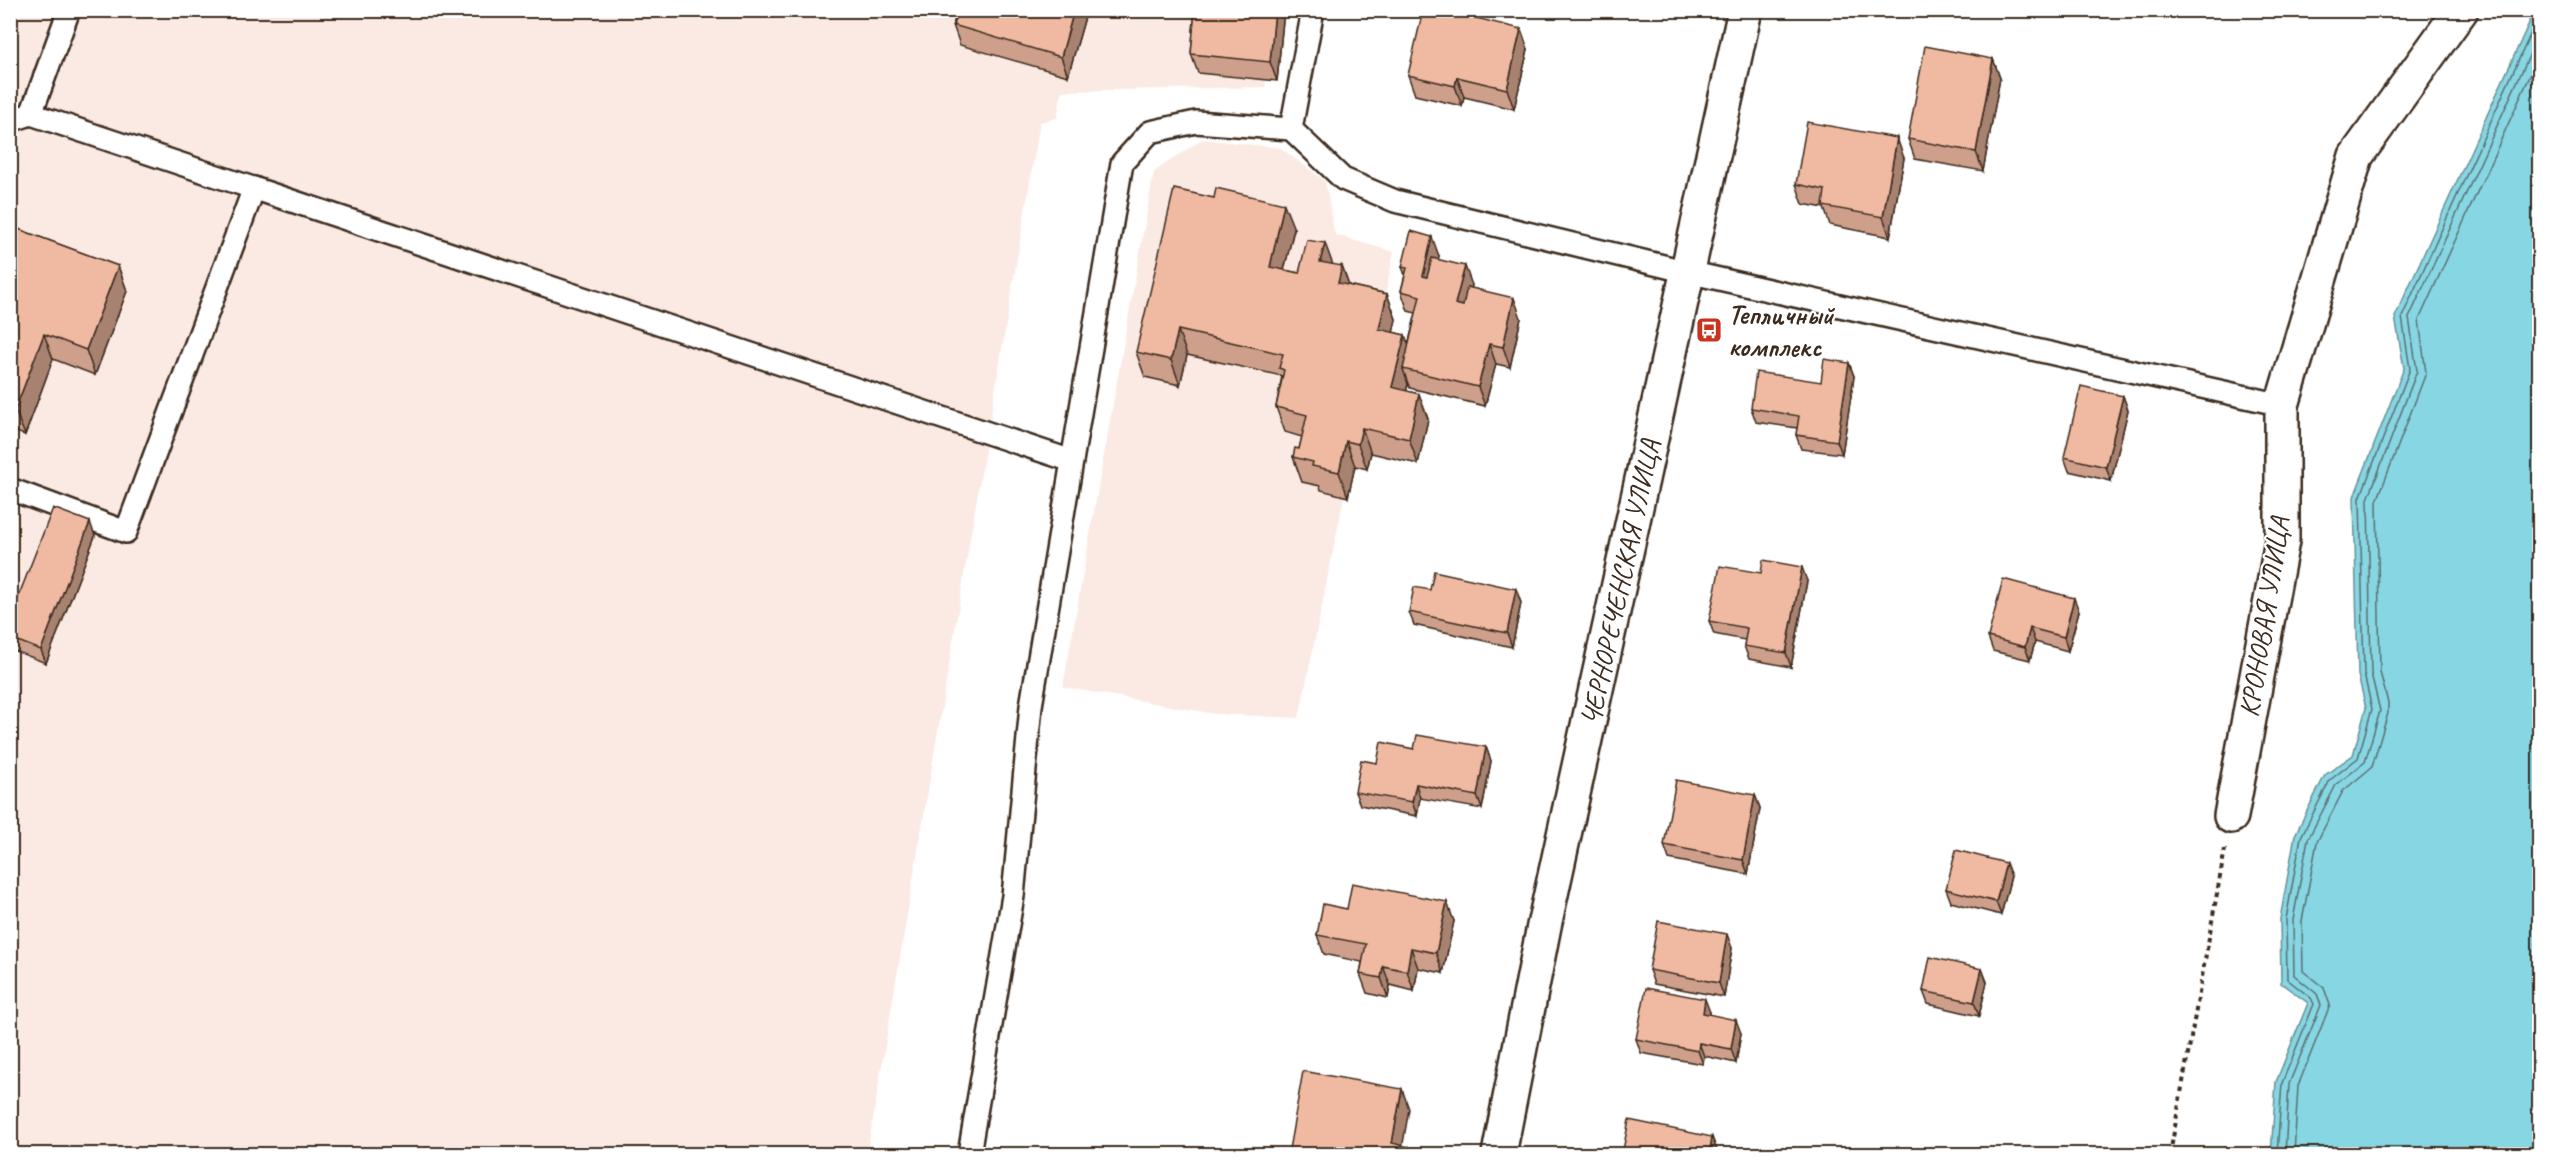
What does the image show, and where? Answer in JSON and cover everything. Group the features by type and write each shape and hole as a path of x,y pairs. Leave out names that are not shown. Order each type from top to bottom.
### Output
{"street":[{"name":"ЧЕРНОРЕЧЕНСКАЯ УЛИЦА","path":"1499,1155 1544,926 1745,10"},
{"name":"КРОНОВАЯ УЛИЦА","path":"2231,816 2282,541 2282,405 2356,156 2461,10"}],"lane":[{"path":"31,114 69,10"},
{"path":"1291,129 1313,10"},
{"path":"10,121 31,114 1072,461"},
{"path":"969,1155 1013,896 1031,706 1122,163 1150,132 1196,122 1291,129 1343,179 1395,201 1688,272 2282,405"},
{"path":"10,489 126,532 254,188"}],"path":[{"path":"2170,1155 2231,816"}],"shaded area":[{"path":"10,11 1284,11 1277,81 1266,80 1265,87 1062,91 1057,118 1040,122 867,1154 11,1154"},
{"path":"1202,139 1281,148 1325,181 1335,235 1394,252 1381,315 1396,319 1389,353 1414,360 1401,412 1428,419 1418,464 1371,453 1367,469 1355,467 1348,497 1344,497 1299,718 1215,714 1063,687 1154,172"}],"water":[{"path":"2530,11 2540,11 2539,1154 2271,1154 2276,1082 2308,1003 2281,983 2280,919 2295,835 2325,775 2353,755 2366,708 2358,675 2354,497 2404,368 2395,317 2529,23"}],"building":[{"path":"958,10 1074,10 1061,57 953,25"},
{"path":"1195,10 1275,10 1270,62 1191,54"},
{"path":"1423,10 1444,10 1521,29 1507,89 1457,77 1455,86 1408,75"},
{"path":"1925,46 1993,59 1976,152 1908,139"},
{"path":"1807,122 1897,138 1883,217 1823,206 1825,190 1796,184"},
{"path":"1216,188 1284,204 1270,267 1299,273 1307,240 1325,243 1320,262 1342,266 1338,283 1387,294 1379,329 1405,335 1392,387 1419,394 1409,439 1362,428 1358,444 1346,441 1339,472 1312,466 1313,462 1293,457 1295,448 1299,449 1307,415 1276,407 1284,370 1279,368 1283,354 1178,330 1171,360 1136,352 1174,189 1214,198"},
{"path":"10,226 118,266 86,350 44,334 15,410 10,408"},
{"path":"1411,231 1432,237 1423,276 1427,277 1432,258 1465,266 1455,304 1463,306 1467,287 1514,298 1503,347 1489,344 1478,387 1403,369 1420,296 1401,291 1407,268 1402,267"},
{"path":"1824,359 1849,363 1837,441 1796,435 1799,416 1751,408 1756,372 1821,382"},
{"path":"2081,386 2123,396 2106,467 2064,457"},
{"path":"53,508 90,522 41,650 10,638 10,618"},
{"path":"1763,560 1802,567 1786,653 1744,646 1747,628 1709,621 1720,566 1761,573"},
{"path":"1434,571 1516,589 1507,633 1409,612 1414,587 1430,590"},
{"path":"2003,579 2074,598 2064,637 2030,628 2025,647 1988,637"},
{"path":"1417,735 1486,747 1477,796 1416,784 1412,802 1355,792 1361,760 1377,763 1381,742 1414,749"},
{"path":"1676,780 1755,795 1743,860 1664,845"},
{"path":"1956,850 2006,863 1996,902 1946,889"},
{"path":"1352,883 1447,902 1436,953 1411,948 1407,971 1383,966 1381,978 1360,974 1366,944 1317,935 1323,904 1347,909"},
{"path":"1658,921 1727,934 1719,983 1649,970"},
{"path":"1930,957 1982,969 1974,1002 1923,991"},
{"path":"1646,988 1705,999 1703,1013 1736,1020 1731,1049 1699,1043 1698,1051 1636,1039"},
{"path":"1303,1071 1402,1089 1392,1143 1409,1147 1407,1155 1288,1155"},
{"path":"1629,1120 1712,1137 1709,1155 1622,1155"}],"place":[{"name":"Тепличный комплекс","path":"1709,330"}]}
